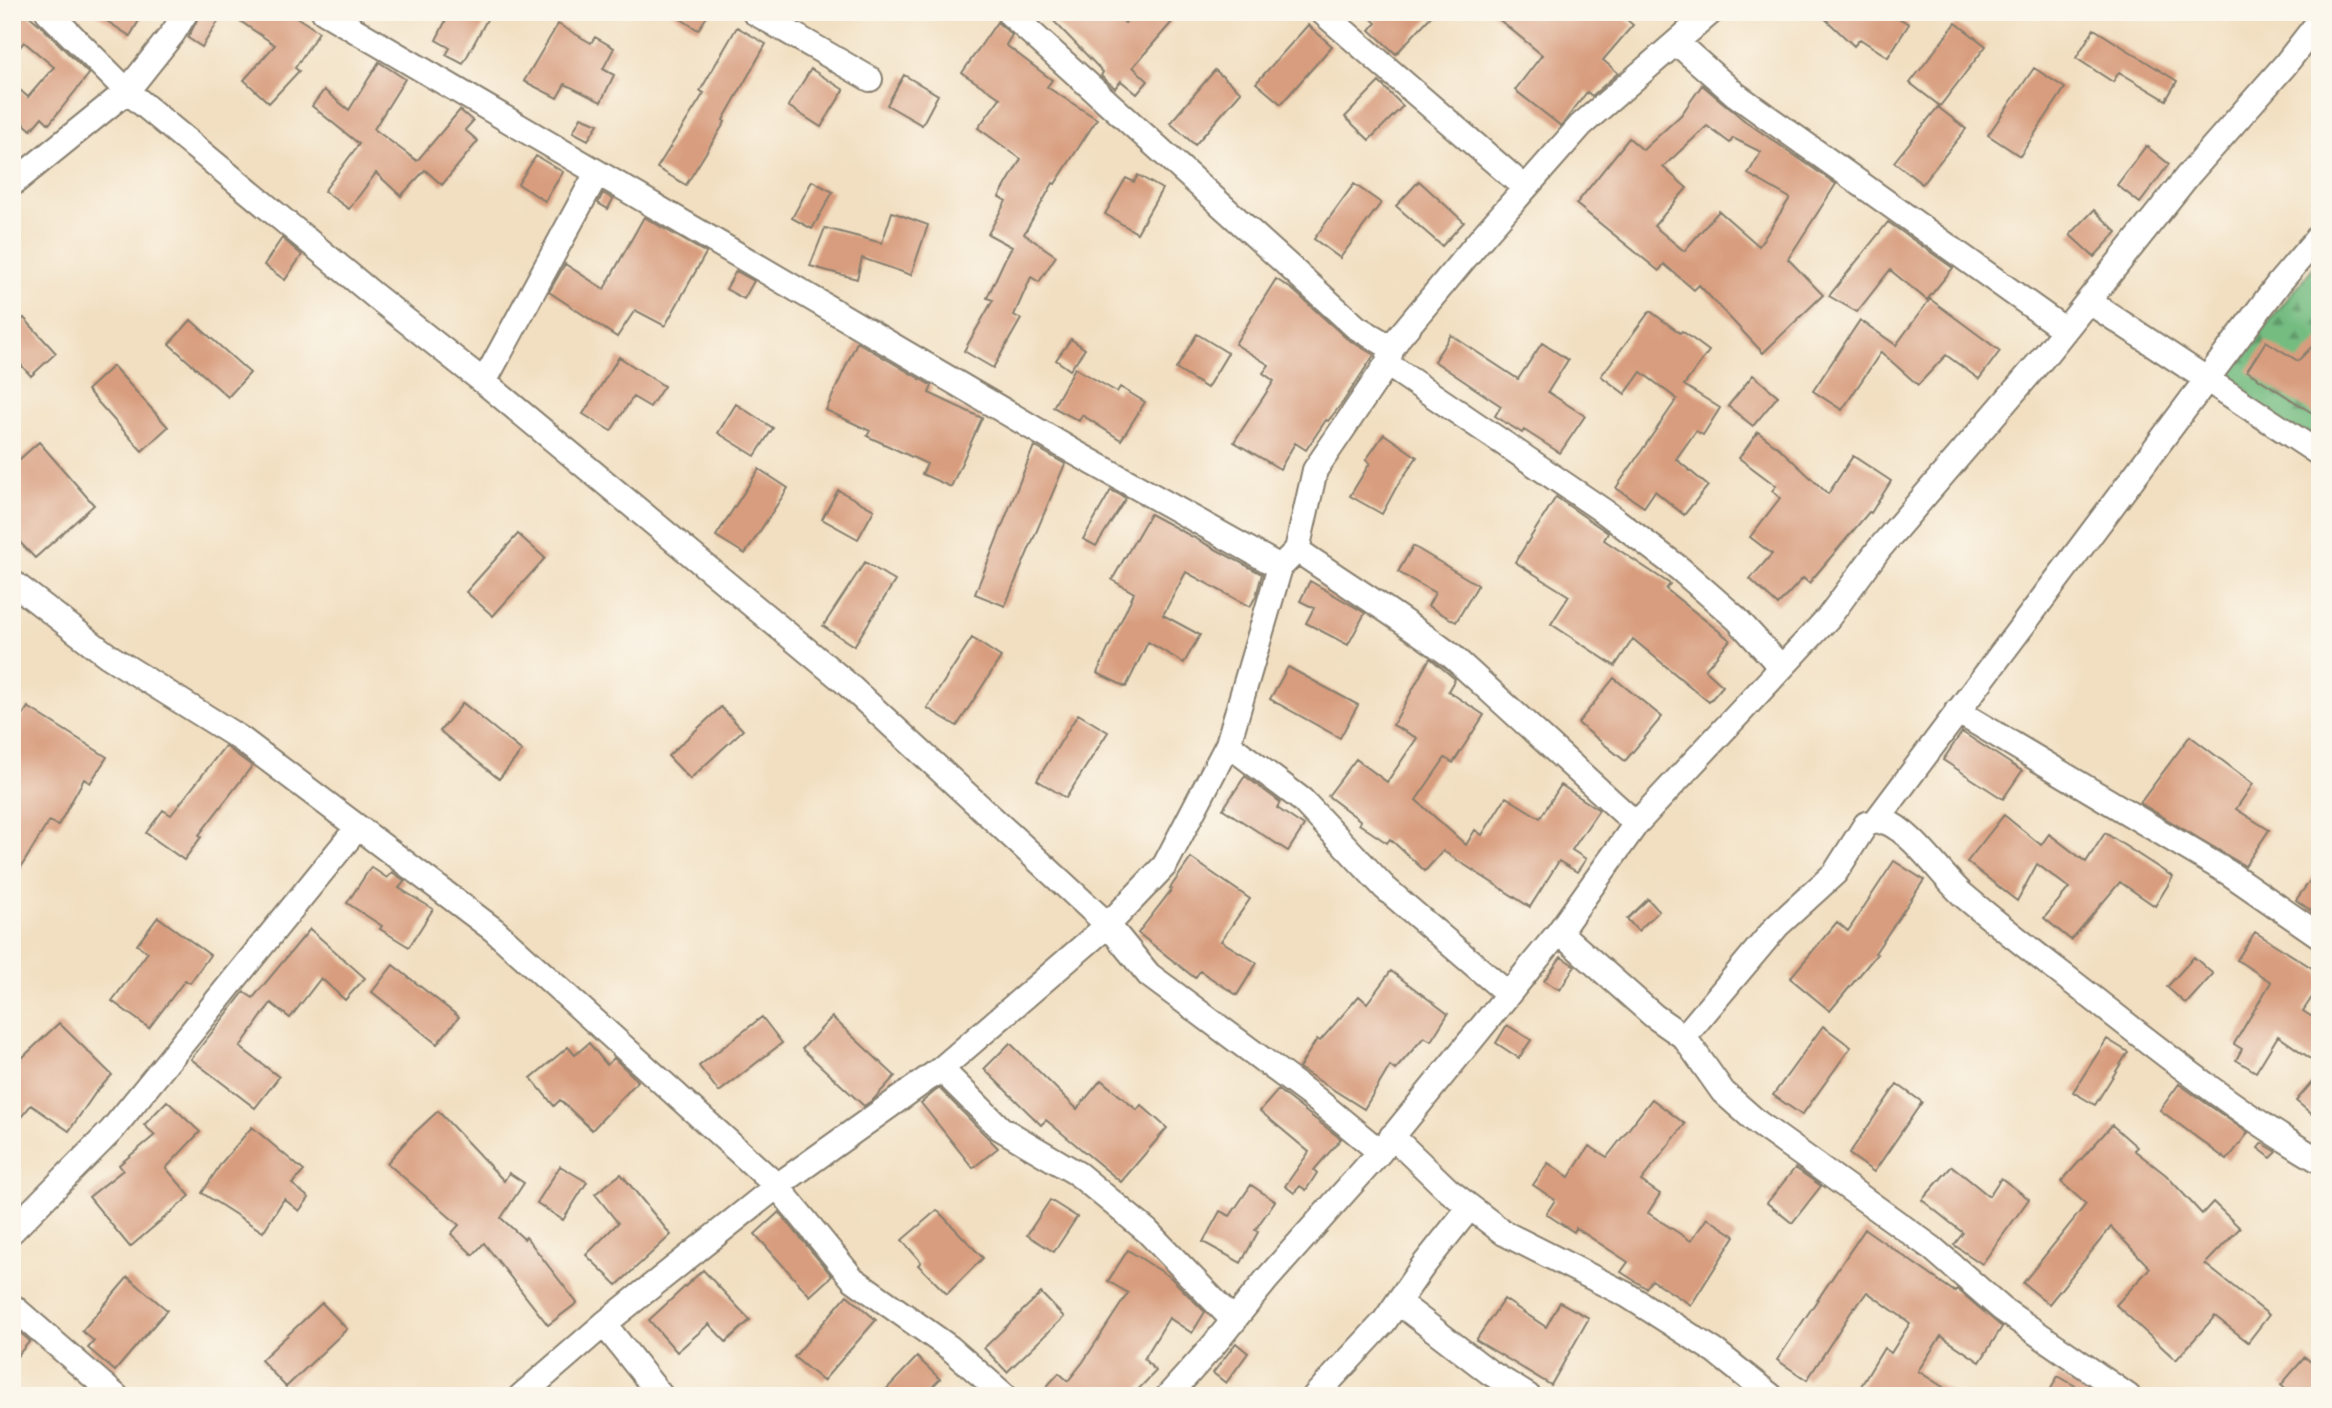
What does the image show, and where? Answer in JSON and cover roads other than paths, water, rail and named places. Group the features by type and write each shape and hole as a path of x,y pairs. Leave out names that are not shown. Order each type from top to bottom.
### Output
{"street":[{"path":"48,12 127,91 375,296 484,382 845,682 1108,925 1149,975 1317,1100 1386,1144 1504,1233 1627,1295 1716,1352 1772,1396"},
{"path":"12,184 127,91 173,33 186,12"},
{"path":"324,12 1074,452 1289,559 1421,633 1454,657 1636,824"},
{"path":"754,12 870,79"},
{"path":"1008,12 1389,356 1680,569 1737,619 1781,667"},
{"path":"1322,12 1525,188"},
{"path":"521,1396 604,1324 778,1186 941,1069 1108,925 1165,865 1228,744 1289,559 1315,470 1420,310 1525,188 1581,125 1711,12"},
{"path":"1170,1395 1267,1279 1386,1144 1559,932 1636,824 1828,618 1879,548 2065,330 2189,174 2285,65 2320,20"},
{"path":"1677,43 1735,94 2065,330"},
{"path":"484,382 597,173"},
{"path":"1876,821 2279,283 2320,235"},
{"path":"2088,301 2320,454"},
{"path":"12,582 107,655 241,739 494,930 778,1186 853,1279 950,1348 1005,1396"},
{"path":"1957,711 2229,873 2320,936"},
{"path":"1228,744 1302,800 1385,888 1507,993"},
{"path":"1685,1038 1777,926 1835,873 1866,824 1886,822 1903,833 1961,893 2213,1092 2282,1139 2320,1161"},
{"path":"12,1231 112,1130 358,827"},
{"path":"1559,932 1654,1016 1685,1038 1723,1092 1758,1123 1932,1248 2002,1309 2127,1396"},
{"path":"941,1069 1000,1128 1077,1174 1147,1231 1234,1321"},
{"path":"1315,1396 1384,1322 1423,1266 1470,1207"},
{"path":"1398,1302 1489,1373 1528,1396"},
{"path":"12,1306 116,1396"},
{"path":"604,1324 661,1396"}]}
